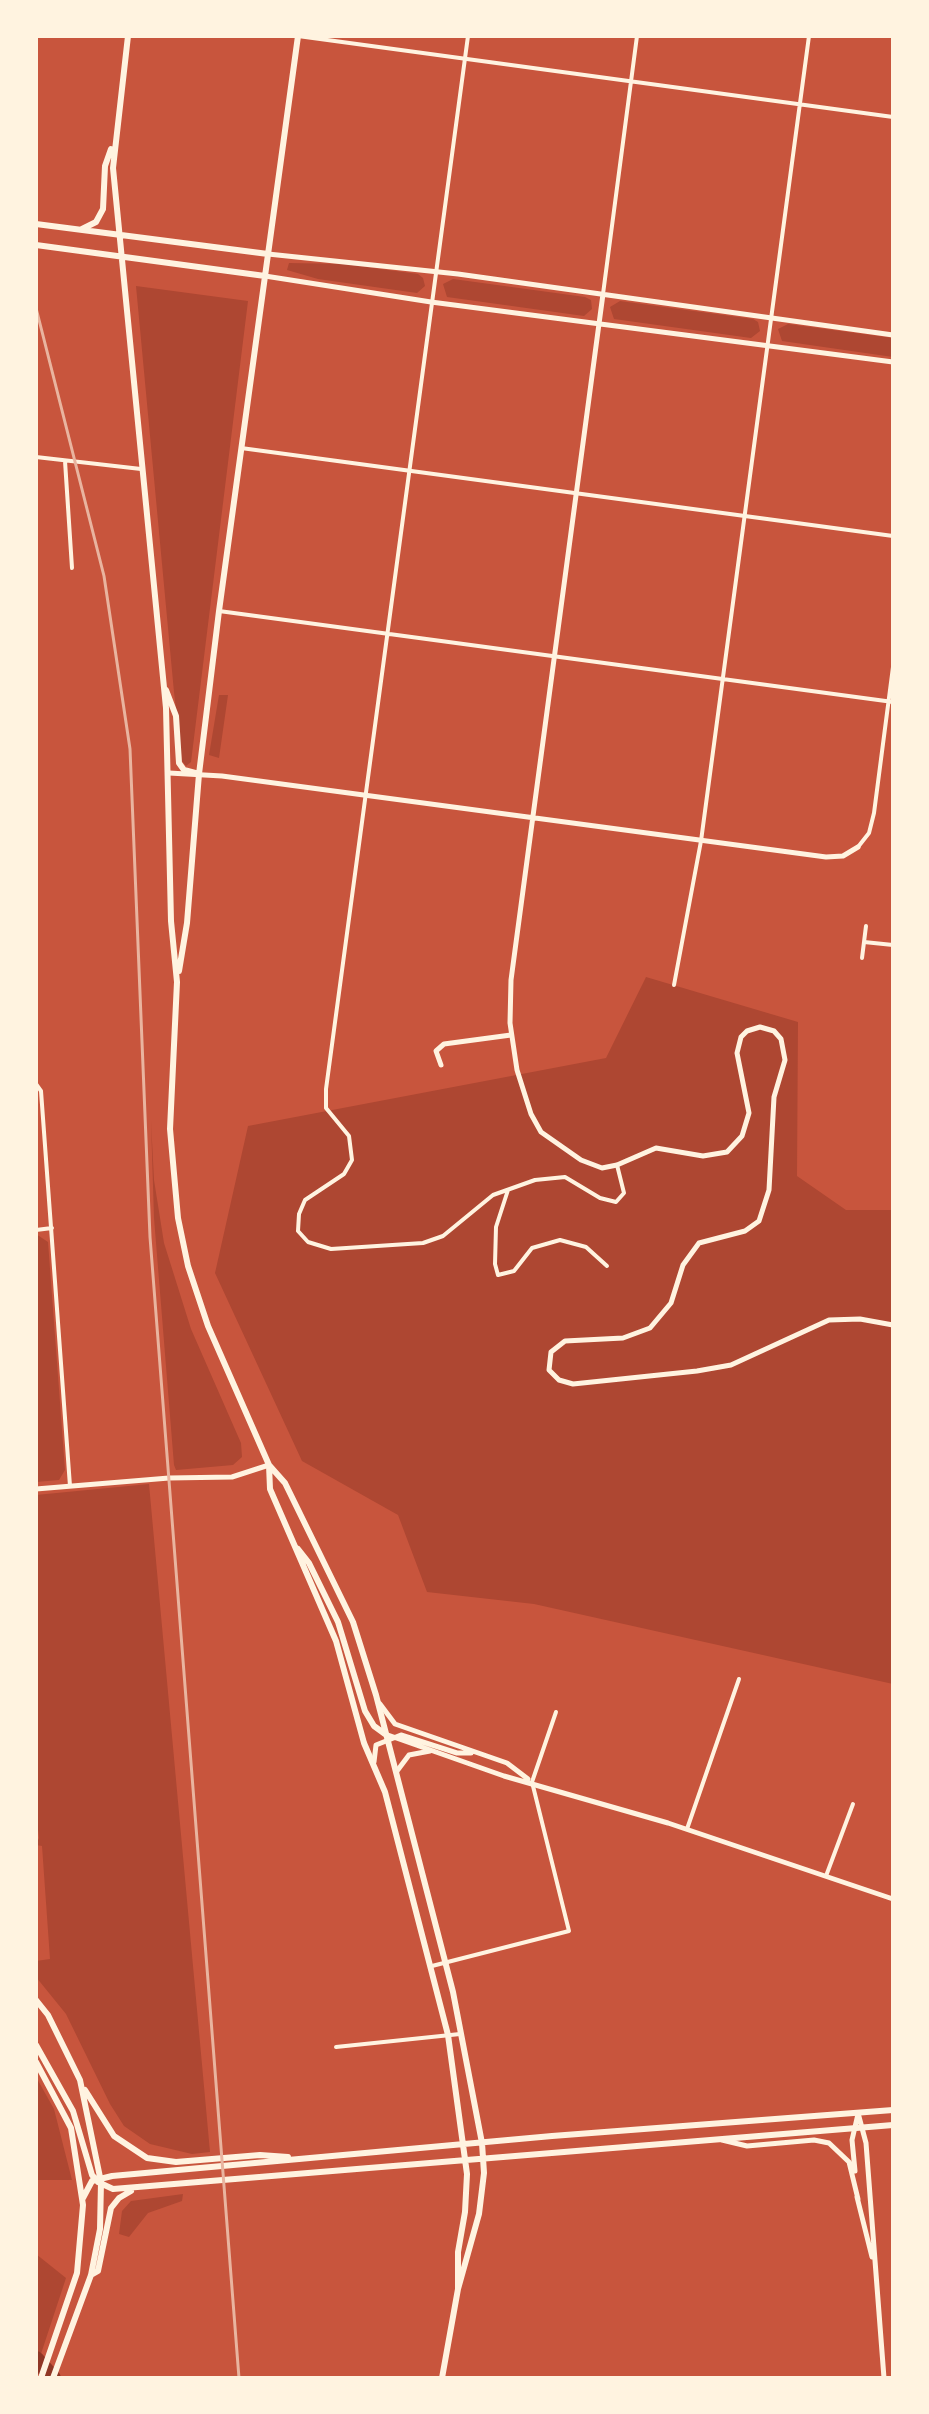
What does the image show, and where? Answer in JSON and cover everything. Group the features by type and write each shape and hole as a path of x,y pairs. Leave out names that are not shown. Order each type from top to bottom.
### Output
{"main road":[{"path":"77,230 91,226 100,216 106,197 105,166 113,141 128,36"},
{"path":"298,36 199,774 187,923 177,982 170,1129 178,1218 188,1266 208,1326 269,1465 285,1483 353,1622 388,1737 462,2033 484,2159 479,2214 458,2289 442,2378"},
{"path":"113,141 115,194 164,686 169,773 171,921 177,982"},
{"path":"36,224 268,254"},
{"path":"36,245 265,276"},
{"path":"164,686 176,716 179,763 184,770 199,774"},
{"path":"269,1465 270,1489 336,1641 364,1743 376,1769 432,1966 448,2035 466,2161 458,2289"},
{"path":"290,1539 309,1563 338,1622 365,1711 374,1726 388,1737"},
{"path":"36,2000 48,2015 80,2080 114,2136 147,2158 176,2162 260,2155 308,2159"},
{"path":"36,2045 73,2111 89,2170 113,2189 893,2125"},
{"path":"36,2062 71,2128 83,2198 77,2273 41,2378"},
{"path":"53,2378 91,2275 100,2229 99,2180 80,2080"},
{"path":"83,2198 88,2185 99,2180 482,2143 893,2110"},
{"path":"91,2275 98,2271 111,2208 119,2198 135,2188"}],"street":[{"path":"298,36 893,117"},
{"path":"468,36 326,1089 326,1108 349,1136 352,1160 344,1174 313,1194 301,1207 298,1231 308,1242 344,1249 433,1240 451,1230 483,1201 509,1188 565,1177 600,1198 616,1202 624,1193 617,1165"},
{"path":"637,36 511,980 511,1035 522,1092 541,1132 590,1165 617,1165 656,1148 703,1156 727,1152 735,1146 749,1113 737,1053 741,1037 747,1031 760,1027 774,1031 781,1039 785,1060 774,1097 769,1190 759,1221 745,1231 706,1238 693,1248 683,1265 671,1303 650,1328 623,1338 572,1339 556,1346 548,1366 559,1380 585,1383 720,1368 829,1320 860,1319 893,1325"},
{"path":"674,985 701,841 809,36"},
{"path":"268,254 435,271 893,335"},
{"path":"265,276 431,302 893,362"},
{"path":"241,448 893,536"},
{"path":"36,457 144,469"},
{"path":"65,461 72,568"},
{"path":"219,611 891,702"},
{"path":"169,773 199,774 826,857 843,856 858,847 869,833 891,702 893,667"},
{"path":"862,958 866,926"},
{"path":"864,942 893,945"},
{"path":"441,1065 436,1051 444,1044 511,1035"},
{"path":"36,1084 41,1091 70,1486"},
{"path":"509,1188 496,1227 495,1264 498,1275 514,1271 532,1248 560,1240 586,1247 607,1266"},
{"path":"36,1230 52,1228"},
{"path":"36,1489 232,1477 269,1465"},
{"path":"687,1829 739,1679"},
{"path":"376,1695 395,1724 507,1763 532,1782"},
{"path":"432,1966 569,1931 532,1782 556,1712"},
{"path":"376,1769 373,1749 388,1737 402,1735 457,1753 476,1753"},
{"path":"388,1737 687,1829 893,1899"},
{"path":"396,1776 406,1757 430,1751"},
{"path":"826,1876 853,1804"},
{"path":"336,2047 462,2033"},
{"path":"858,2113 864,2127 884,2378"},
{"path":"858,2113 852,2140 858,2199"},
{"path":"717,2139 747,2146 814,2140 829,2143 849,2162 875,2270"}],"shaded area":[{"path":"289,263 344,264 418,274 425,286 417,293 318,279 287,270"},
{"path":"453,279 585,297 591,300 592,309 584,316 447,297 443,284"},
{"path":"136,286 248,301 191,762 186,766 182,761 174,692"},
{"path":"620,301 753,319 758,322 760,331 751,338 614,319 610,307"},
{"path":"788,324 893,338 893,357 782,341 778,329"},
{"path":"219,695 228,695 219,758 209,755"},
{"path":"646,977 798,1022 797,1176 846,1210 893,1210 893,1684 534,1604 427,1592 398,1515 302,1461 215,1273 248,1126 606,1058"},
{"path":"151,1121 154,1180 164,1243 191,1329 241,1443 242,1457 233,1465 176,1470 174,1465 154,1218"},
{"path":"36,1234 48,1242 65,1470 59,1480 36,1482"},
{"path":"149,1484 210,2152 192,2154 150,2144 124,2126 66,2014 36,1977 36,1961 50,1959 42,1846 36,1845 39,1838 36,1812 36,1495"},
{"path":"36,2077 54,2109 72,2180 36,2180"},
{"path":"183,2194 182,2201 148,2213 129,2237 119,2234 122,2211 131,2201"},
{"path":"36,2254 66,2278 36,2369"}],"waterway":[{"path":"36,2359 53,2378"}],"railway":[{"path":"36,308 104,576 130,749 150,1237 239,2378"}]}
